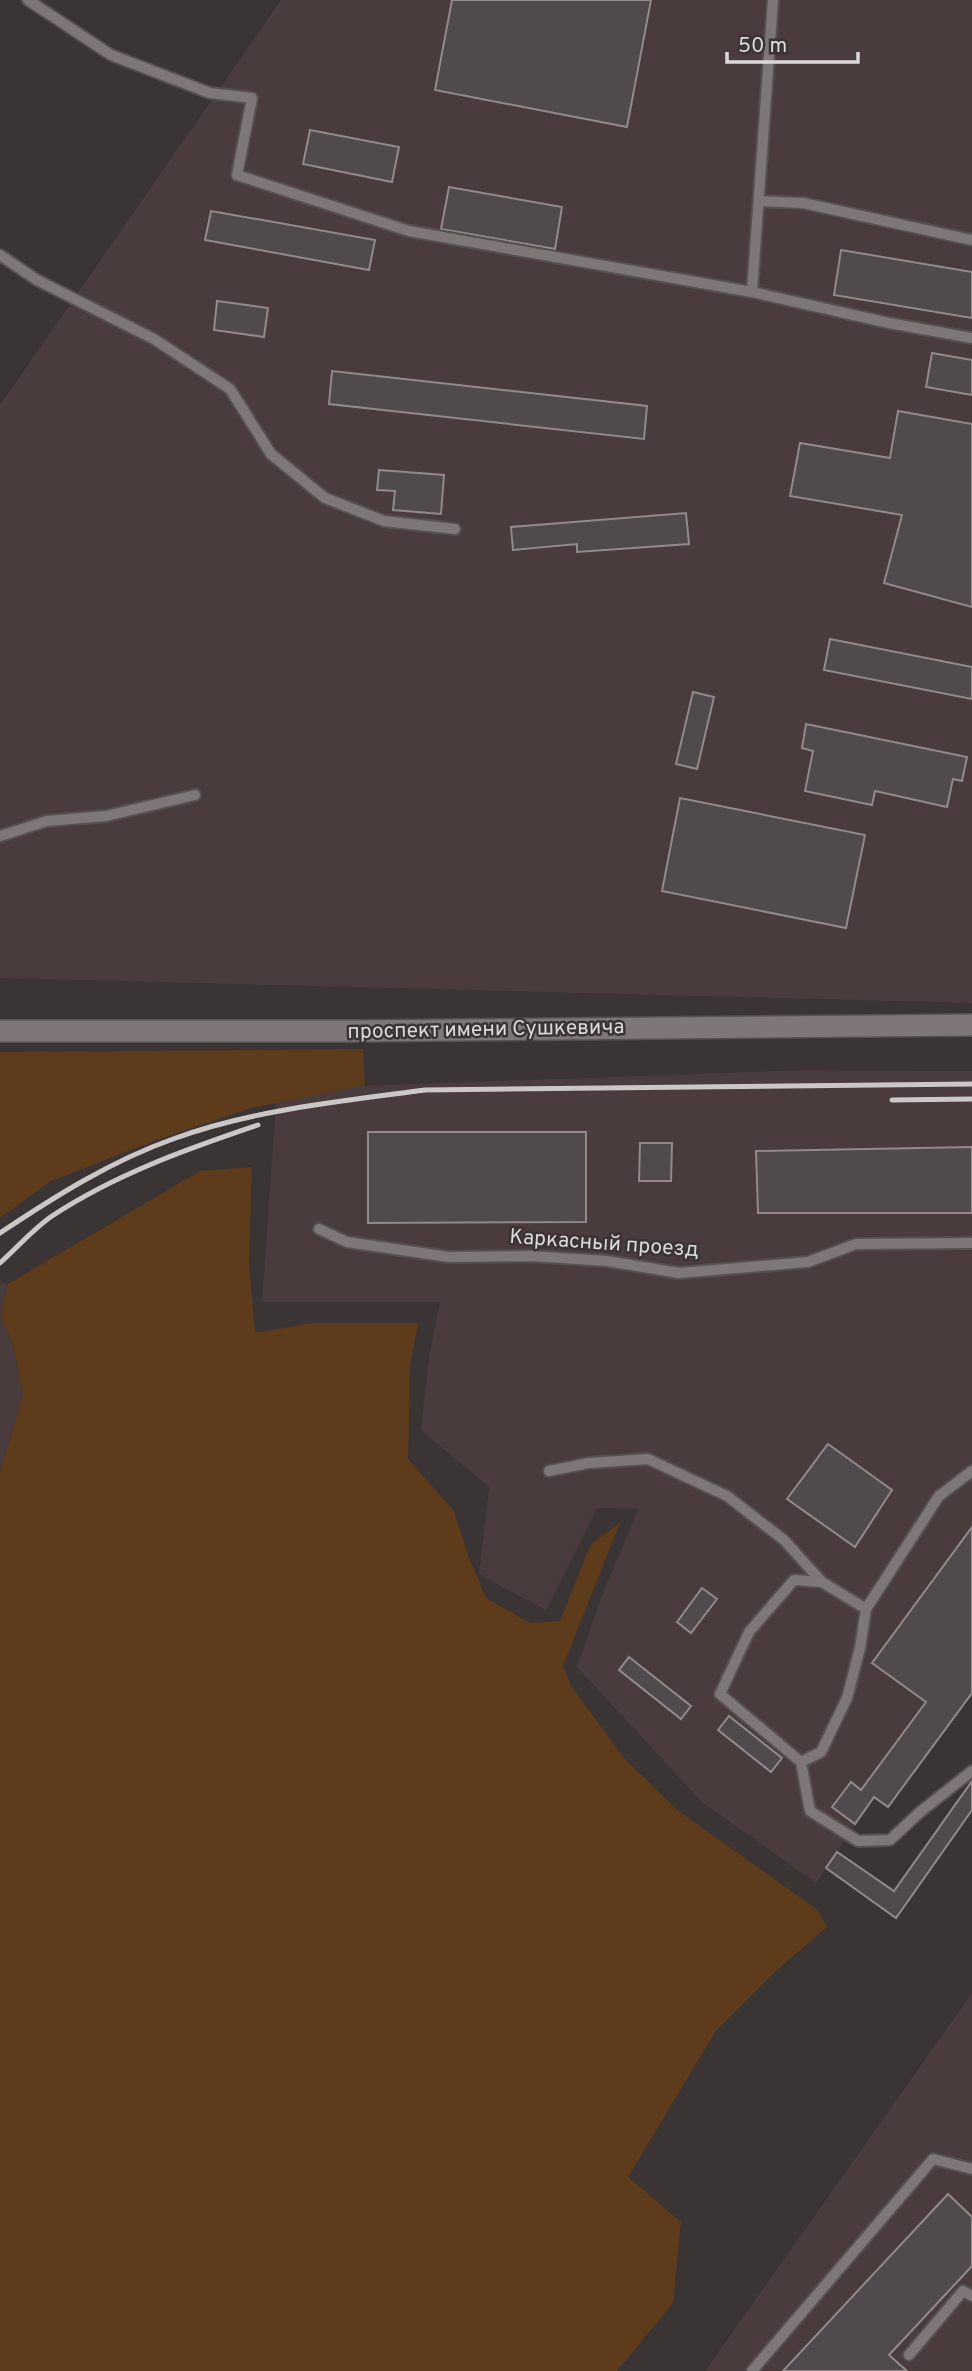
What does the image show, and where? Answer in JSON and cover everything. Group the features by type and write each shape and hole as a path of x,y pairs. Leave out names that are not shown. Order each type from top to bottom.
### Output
{"street":[{"name":"проспект имени Сушкевича","path":"0,1031 359,1031 972,1025"}],"lane":[{"path":"28,0 111,55 211,93 252,98 237,175 409,231 752,292 889,323 972,338"},
{"path":"752,292 773,0"},
{"path":"759,201 803,203 972,240"},
{"path":"0,256 37,280 154,339 230,389 271,454 325,498 384,521 455,529"},
{"path":"0,836 47,821 106,816 195,795"},
{"name":"Каркасный проезд","path":"319,1229 347,1242 449,1257 531,1256 607,1261 679,1273 808,1262 856,1244 972,1243"},
{"path":"549,1471 589,1463 648,1459 727,1496 784,1540 822,1582 866,1609"},
{"path":"801,1762 821,1752 847,1698 860,1648 866,1609 939,1496 972,1471"},
{"path":"822,1582 794,1580 749,1632 720,1694 801,1762 810,1811 858,1841 890,1840 920,1812 972,1771"},
{"path":"752,2371 933,2159 972,2169"},
{"path":"909,2355 963,2291 972,2296"}],"shaded area":[{"path":"281,0 972,0 972,1003 0,978 0,405"},
{"path":"363,1049 365,1085 251,1108 154,1141 51,1181 0,1218 0,1052"},
{"path":"804,1070 972,1071 972,1693 888,1807 874,1797 816,1883 702,1802 577,1667 601,1598 638,1509 597,1508 546,1610 479,1574 489,1487 421,1430 429,1356 440,1302 262,1302 277,1089"},
{"path":"252,1167 249,1260 255,1333 312,1323 418,1323 410,1365 408,1459 454,1511 486,1598 530,1623 560,1621 591,1544 620,1523 563,1666 571,1686 624,1758 677,1810 818,1910 827,1927 778,1969 715,2032 628,2177 681,2222 673,2303 617,2371 0,2371 0,1473 23,1395 13,1344 1,1317 8,1284 200,1171"},
{"path":"0,1281 8,1284 1,1317 13,1344 23,1395 0,1473"},
{"path":"972,1993 972,2371 705,2371"}],"building":[{"path":"452,0 651,0 627,127 435,90"},
{"path":"310,130 399,147 392,182 303,164"},
{"path":"449,187 562,207 555,249 441,229"},
{"path":"211,211 375,240 369,270 205,240"},
{"path":"841,250 972,272 972,318 834,295"},
{"path":"217,301 268,308 264,337 214,330"},
{"path":"932,353 972,360 972,395 926,387"},
{"path":"332,371 647,406 644,439 329,404"},
{"path":"898,411 972,424 972,607 884,583 902,515 790,496 800,443 890,458"},
{"path":"379,470 444,475 441,514 393,510 395,491 377,490"},
{"path":"686,513 689,544 577,552 577,544 513,550 511,527"},
{"path":"830,639 972,667 972,699 824,670"},
{"path":"693,692 714,697 697,769 676,764"},
{"path":"806,724 967,757 962,781 953,779 947,807 875,791 872,805 805,791 813,751 802,748"},
{"path":"680,798 865,835 846,928 662,891"},
{"path":"368,1132 586,1132 586,1222 368,1223"},
{"path":"640,1143 672,1143 671,1181 639,1181"},
{"path":"972,1147 972,1213 758,1213 756,1151"},
{"path":"828,1444 892,1490 855,1547 787,1499"},
{"path":"972,1527 972,1693 888,1807 874,1797 855,1824 832,1807 851,1782 861,1790 926,1702 872,1663"},
{"path":"702,1588 717,1599 691,1633 677,1622"},
{"path":"629,1657 691,1706 681,1719 619,1670"},
{"path":"729,1716 782,1758 771,1772 718,1730"},
{"path":"972,1781 972,1810 896,1918 826,1868 837,1852 894,1891"},
{"path":"948,2194 972,2217 972,2266 889,2355 907,2371 783,2371"}],"railway":[{"path":"0,1233 83,1181 150,1148 234,1121 330,1103 425,1090 972,1084"},
{"path":"892,1100 972,1099"},
{"path":"0,1263 45,1221 101,1187 178,1153 258,1125"}]}
